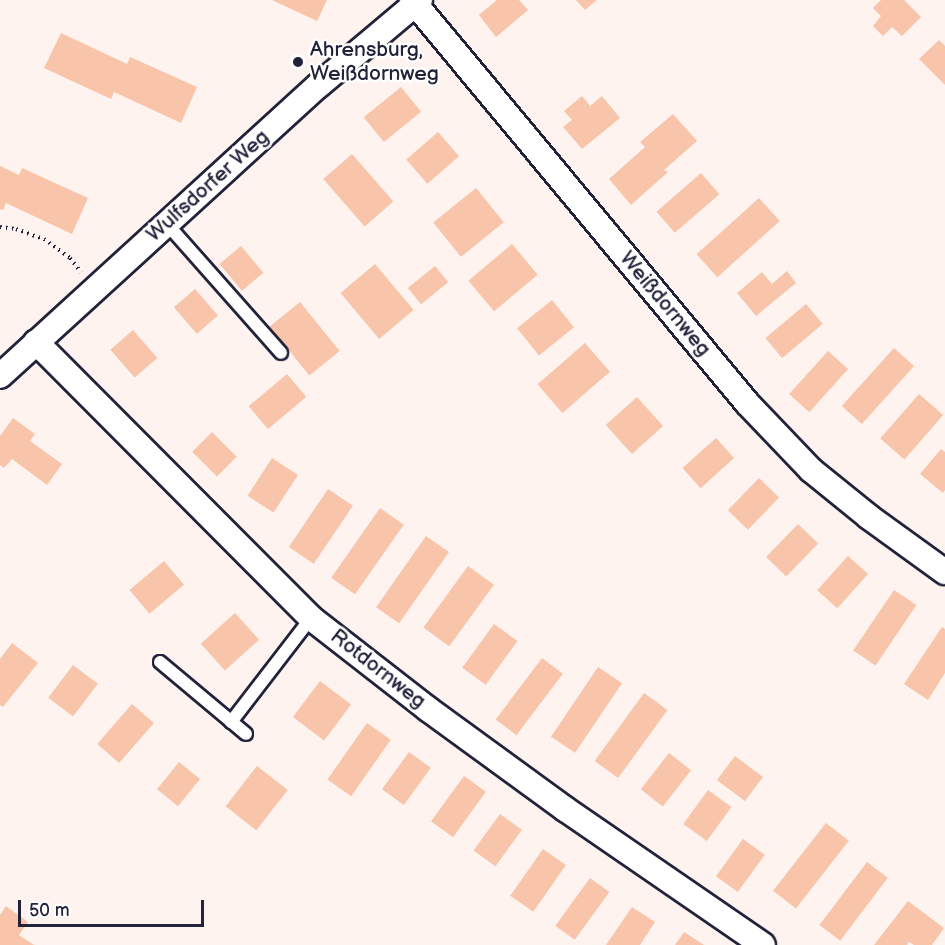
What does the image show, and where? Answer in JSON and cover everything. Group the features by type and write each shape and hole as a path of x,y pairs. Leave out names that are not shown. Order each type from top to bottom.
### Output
{"street":[{"name":"Wulfsdorfer Weg","path":"0,376 319,85 416,1"},
{"name":"Weißdornweg","path":"416,1 747,403 810,470 869,518 945,572"},
{"name":"Rotdornweg","path":"36,342 311,618 492,756 763,945"}],"lane":[{"path":"167,224 280,353"},
{"path":"231,722 311,618"},
{"path":"160,662 246,734"}],"path":[{"path":"0,227 16,229 44,239 70,258 94,289"}],"building":[{"path":"272,0 327,0 317,21"},
{"path":"497,0 519,0 528,10 496,37 479,15"},
{"path":"576,0 597,0 585,10"},
{"path":"881,0 904,0 921,17 902,36 892,27 883,36 873,26 881,16 873,8"},
{"path":"61,33 127,64 130,57 197,87 181,123 114,92 111,99 44,68"},
{"path":"939,40 945,46 945,85 919,59"},
{"path":"401,87 421,112 384,142 364,117"},
{"path":"582,96 590,106 602,96 620,118 582,149 563,127 572,120 564,111"},
{"path":"673,114 697,141 664,170 668,172 631,205 609,179 645,147 640,142"},
{"path":"438,132 459,156 427,184 406,160"},
{"path":"352,154 393,202 365,226 323,179"},
{"path":"0,166 19,175 22,168 88,198 72,234 6,203 3,210 0,209"},
{"path":"701,173 719,194 675,233 656,212"},
{"path":"476,188 504,222 461,257 433,223"},
{"path":"759,198 780,221 717,277 697,254"},
{"path":"512,244 538,275 494,311 468,281"},
{"path":"241,246 263,273 242,291 220,264"},
{"path":"375,264 414,310 379,339 341,293"},
{"path":"435,266 448,282 421,304 408,288"},
{"path":"787,271 796,283 756,316 737,293 762,272 772,284"},
{"path":"195,289 218,315 197,334 174,307"},
{"path":"552,300 574,327 539,356 517,328"},
{"path":"300,302 340,351 309,376 270,327"},
{"path":"806,304 823,324 782,358 765,338"},
{"path":"133,330 157,358 135,378 110,350"},
{"path":"585,343 610,372 562,413 537,384"},
{"path":"894,348 914,366 862,424 842,406"},
{"path":"828,351 848,369 809,412 789,394"},
{"path":"287,374 306,397 268,429 249,406"},
{"path":"919,394 943,415 904,460 880,439"},
{"path":"637,397 663,426 632,454 606,425"},
{"path":"13,418 35,434 30,441 62,464 47,485 12,459 4,468 0,465 0,436"},
{"path":"212,432 237,457 217,477 192,452"},
{"path":"716,438 734,458 701,488 683,468"},
{"path":"941,449 945,452 945,490 943,493 920,474"},
{"path":"272,458 298,475 273,513 247,496"},
{"path":"759,478 779,497 748,530 728,510"},
{"path":"328,489 353,506 314,564 289,547"},
{"path":"380,508 404,525 355,594 331,578"},
{"path":"798,524 818,543 786,577 766,557"},
{"path":"426,536 449,552 399,623 376,607"},
{"path":"848,556 868,574 837,608 817,590"},
{"path":"164,561 184,585 149,614 130,590"},
{"path":"468,566 494,585 449,646 423,627"},
{"path":"894,590 916,605 876,666 853,651"},
{"path":"235,613 259,640 225,671 201,644"},
{"path":"494,624 517,641 486,685 462,668"},
{"path":"942,627 945,629 945,673 928,700 904,684"},
{"path":"12,643 38,663 3,707 0,705 0,659"},
{"path":"542,658 563,674 516,735 496,719"},
{"path":"73,665 98,684 73,716 48,698"},
{"path":"598,667 622,683 575,753 551,737"},
{"path":"320,681 351,704 324,740 293,717"},
{"path":"644,693 667,710 618,778 595,761"},
{"path":"132,704 154,723 119,763 97,744"},
{"path":"367,723 391,740 351,796 327,780"},
{"path":"409,752 431,768 404,805 382,789"},
{"path":"669,753 691,770 663,806 641,789"},
{"path":"735,756 763,777 745,801 717,780"},
{"path":"179,762 200,779 178,806 157,789"},
{"path":"257,766 288,790 256,830 226,806"},
{"path":"464,776 486,792 453,837 431,821"},
{"path":"708,790 731,807 707,841 683,824"},
{"path":"500,814 522,830 495,866 474,850"},
{"path":"826,823 849,841 796,909 773,891"},
{"path":"743,839 765,855 738,892 716,876"},
{"path":"543,849 566,865 533,912 510,896"},
{"path":"867,862 888,878 840,941 819,925"},
{"path":"590,878 609,892 575,940 555,926"},
{"path":"908,901 944,928 932,945 914,945 909,942 907,945 874,945"},
{"path":"6,906 28,922 19,935 34,945 0,945 0,915"},
{"path":"632,907 655,922 640,945 606,945"},
{"path":"684,932 704,945 675,945"}],"place":[{"name":"Ahrensburg, Weißdornweg","path":"298,62"}]}
